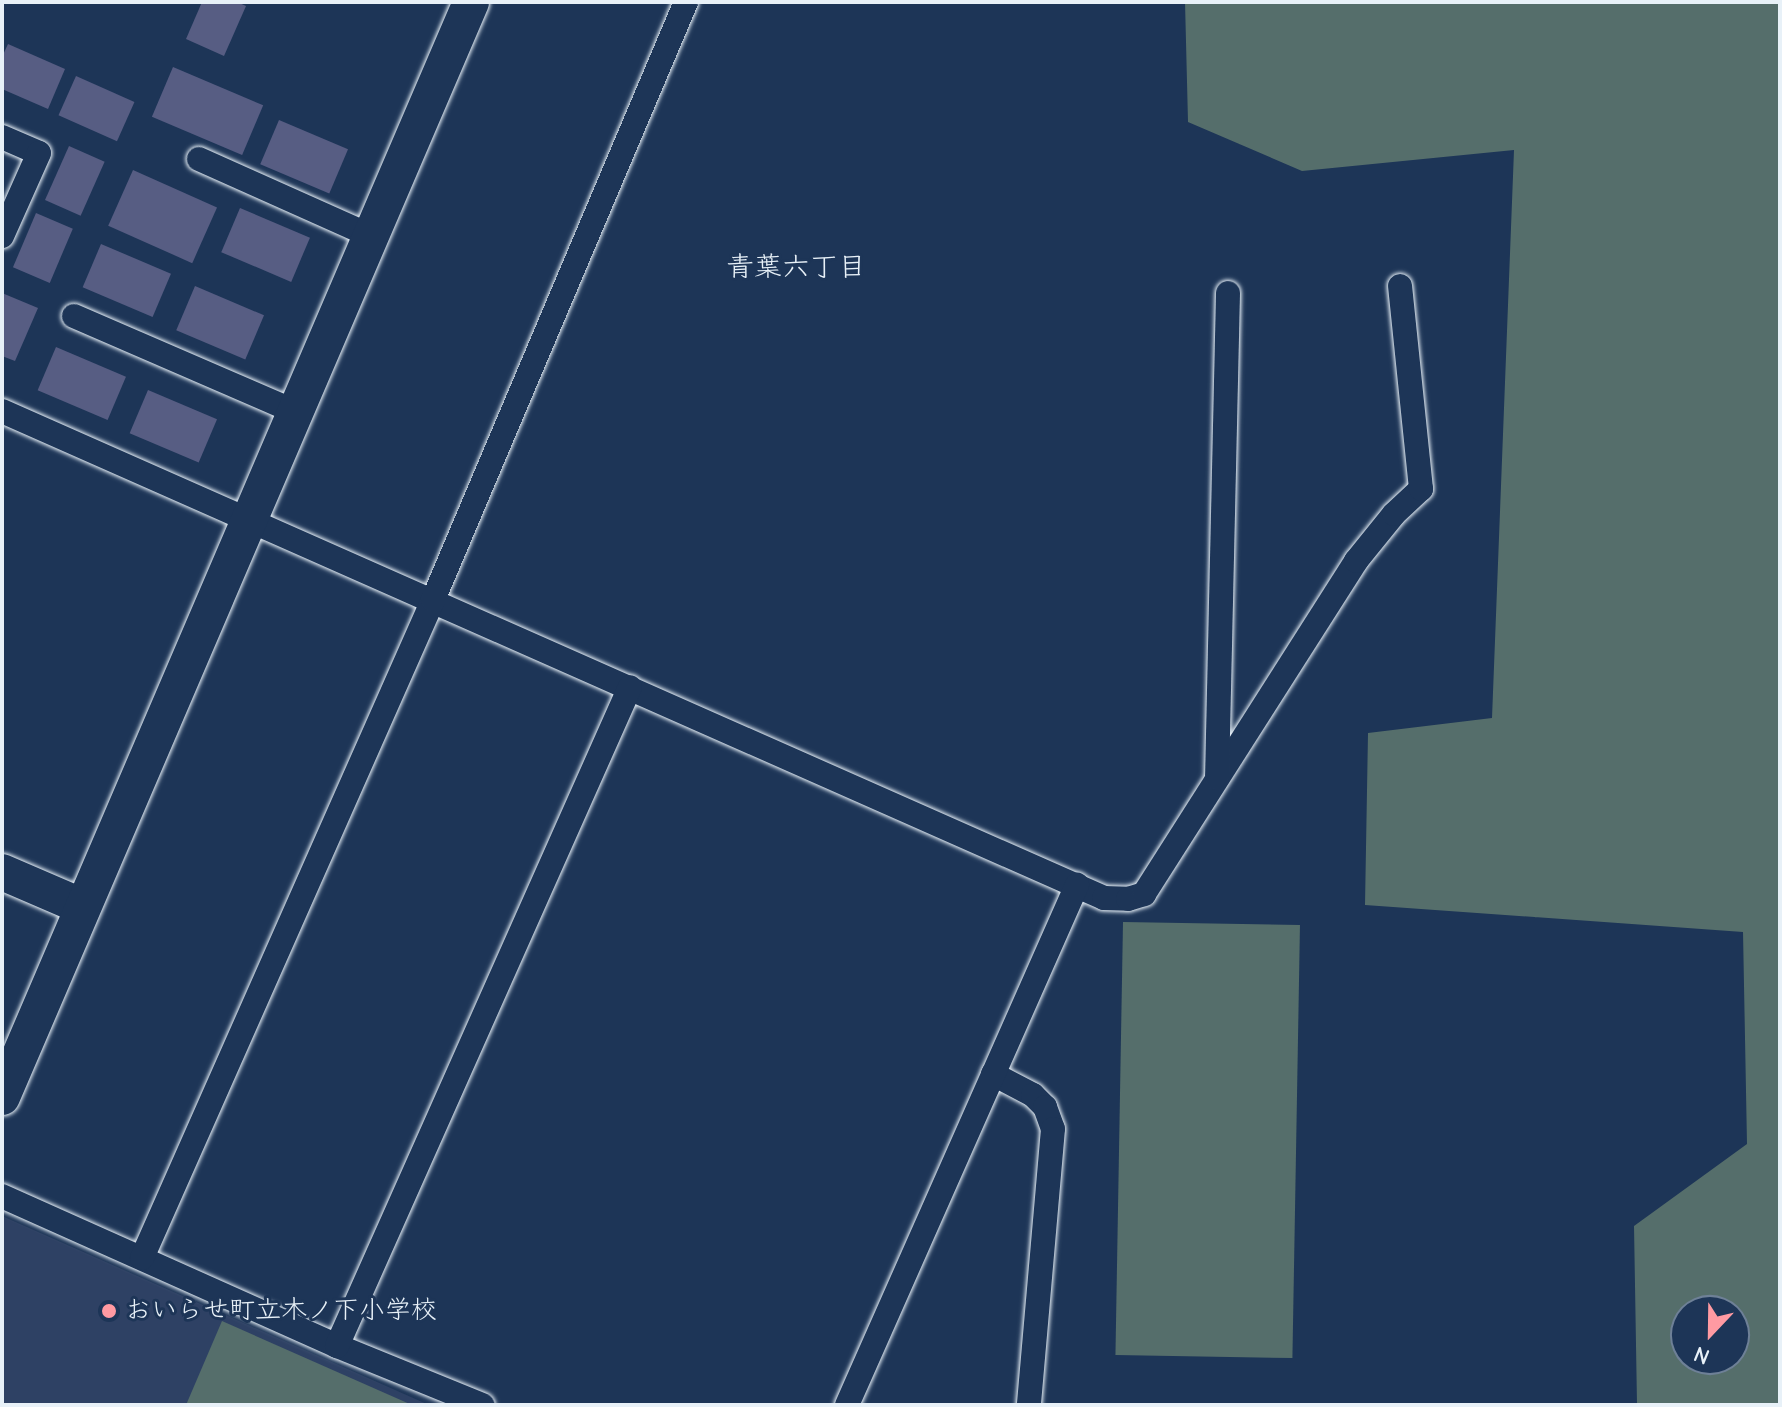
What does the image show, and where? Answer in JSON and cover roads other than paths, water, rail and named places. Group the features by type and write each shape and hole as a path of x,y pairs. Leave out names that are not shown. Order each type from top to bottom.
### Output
{"street":[{"path":"2,1097 81,906 471,2"},
{"path":"142,1258 433,600 686,2"},
{"path":"2,137 39,153 2,236"},
{"path":"199,159 371,236"},
{"path":"2,411 1104,898 1128,899 1144,894 1356,561 1394,514 1421,489 1400,286"},
{"path":"1217,780 1228,293"},
{"path":"74,316 296,412"},
{"path":"337,1346 630,687"},
{"path":"2,872 81,906"},
{"path":"847,1405 1077,885"},
{"path":"993,1074 1033,1095 1045,1107 1053,1129 1029,1405"},
{"path":"2,1196 337,1346 482,1405"}],"place":[{"name":"おいらせ町立木ノ下小学校","path":"109,1311"}],"district":[{"name":"青葉六丁目","path":"796,267"}]}
